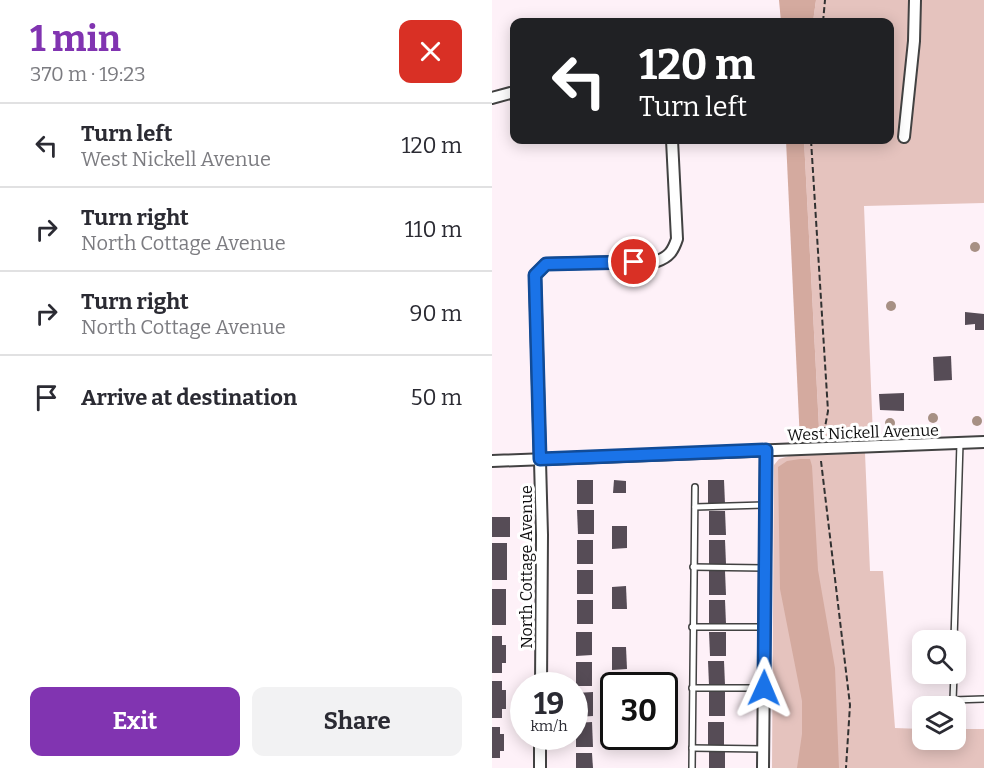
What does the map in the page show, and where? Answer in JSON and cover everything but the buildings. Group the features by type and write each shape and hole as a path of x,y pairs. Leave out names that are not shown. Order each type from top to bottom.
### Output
{"street":[{"path":"904,137 914,41 915,0"},
{"path":"492,98 510,93"},
{"name":"North Cottage Avenue","path":"541,672 543,553 535,275 546,264 657,261 667,257 674,249 677,239 672,144"},
{"name":"West Nickell Avenue","path":"492,461 984,442"},
{"path":"763,768 766,450"},
{"path":"540,750 540,768"}],"lane":[{"path":"954,630 960,443"},
{"path":"692,768 695,487"},
{"path":"695,507 765,505"},
{"path":"693,567 765,568"},
{"path":"692,627 764,627"},
{"path":"954,684 953,700 984,699"},
{"path":"692,687 764,688"},
{"path":"692,748 763,749"}],"path":[{"path":"823,18 825,0"}],"shaded area":[{"path":"779,0 816,0 814,18 781,18"},
{"path":"816,0 984,0 984,203 864,206 873,437 800,442 819,428 804,144 894,144 894,18 814,18"},
{"path":"786,144 804,144 819,428 800,442"},
{"path":"865,453 870,571 883,571 895,728 912,729 912,750 966,750 966,729 984,729 984,768 772,768 774,465 779,459 789,456"},
{"path":"810,459 812,466 818,570 835,668 839,768 797,768 802,734 802,701 780,589 778,467 787,461"}],"route":[{"path":"634,262 546,264 537,270 535,275 540,459 766,450 764,688"}]}
